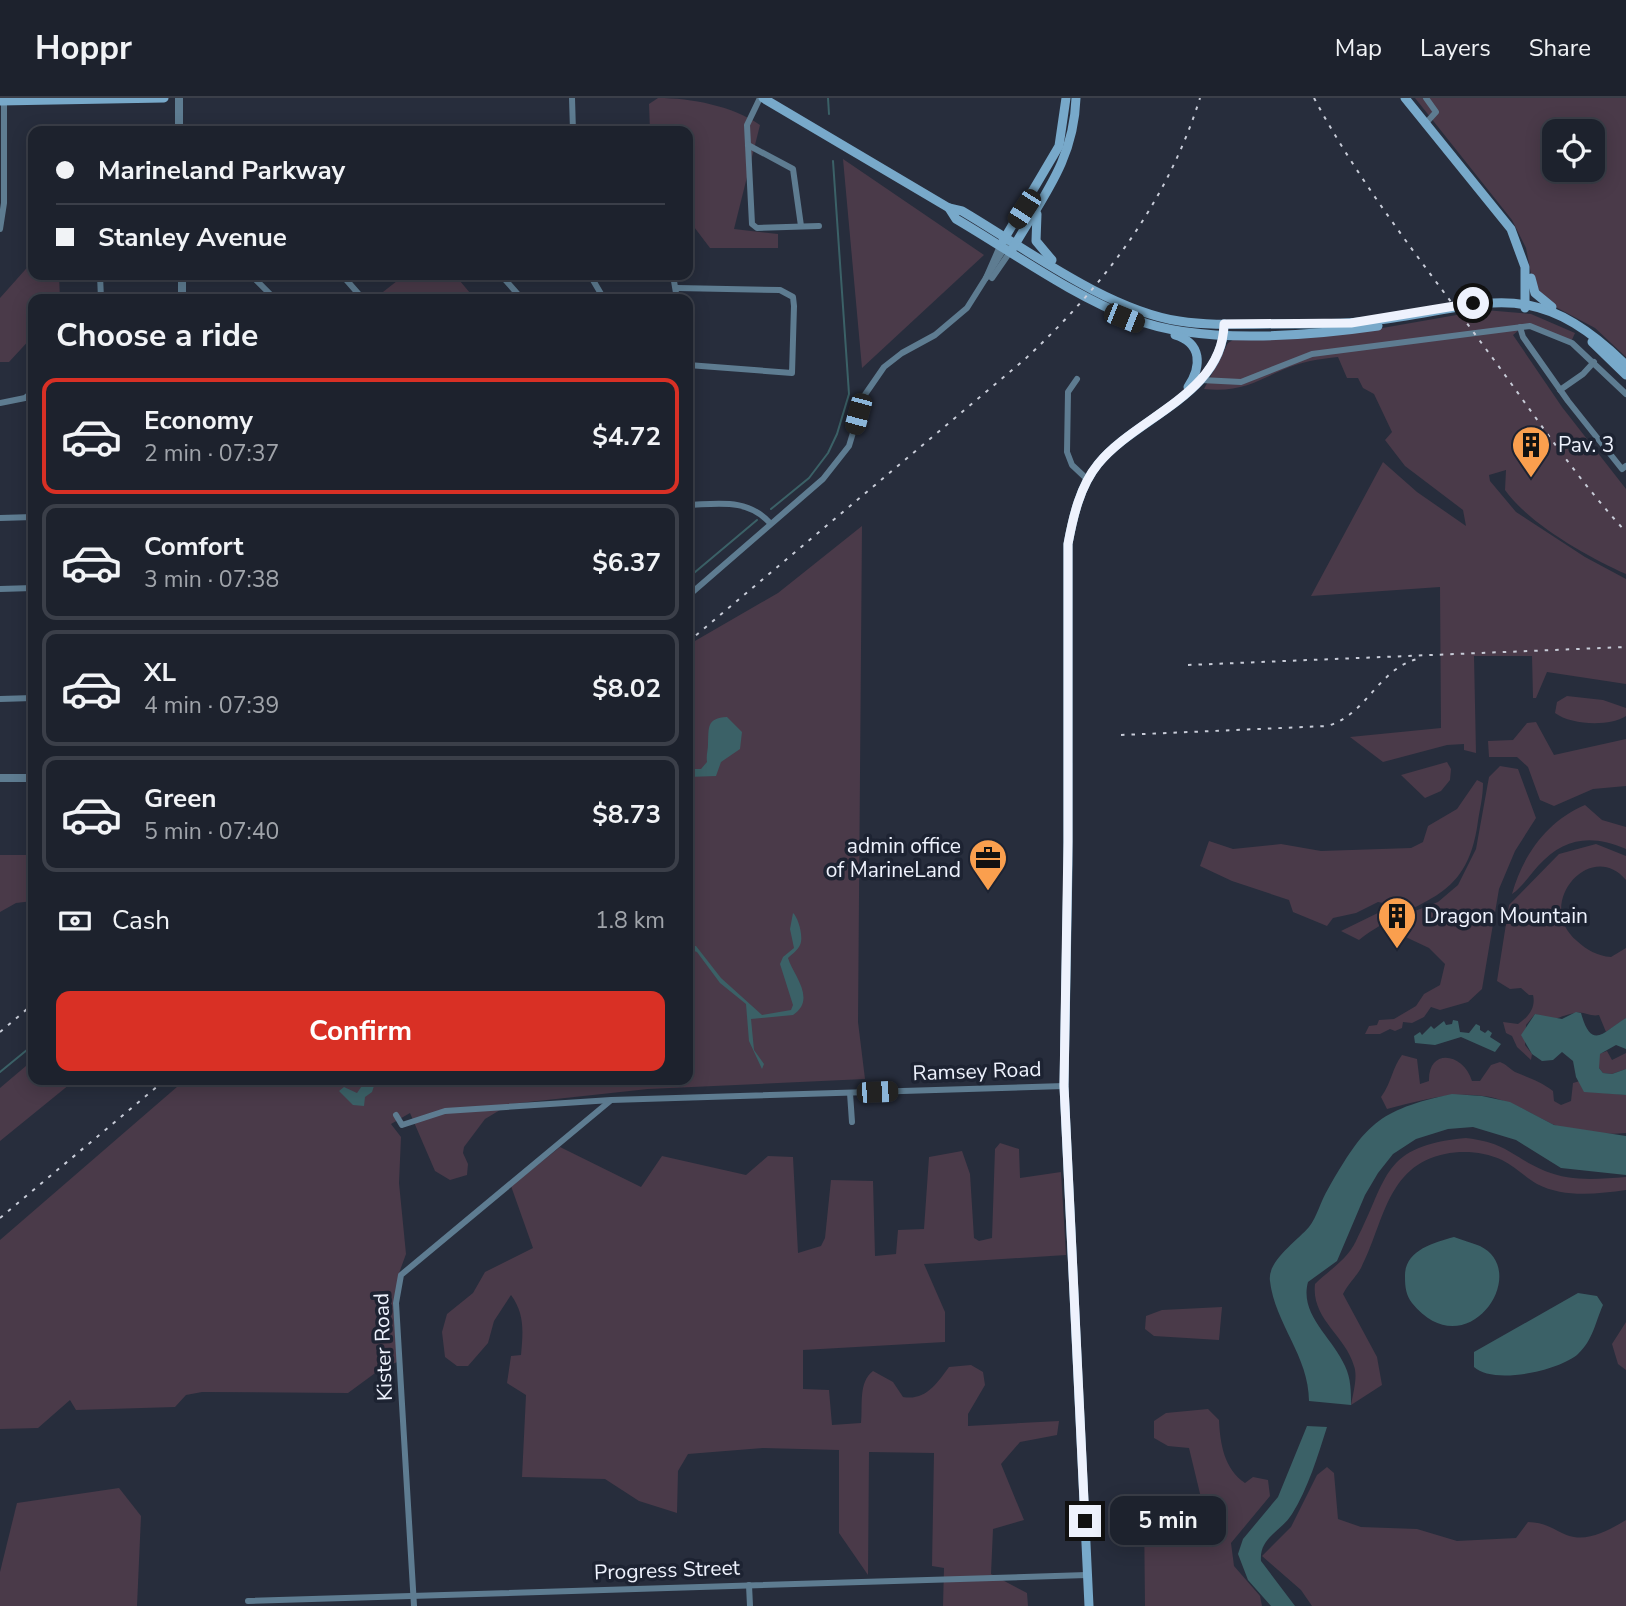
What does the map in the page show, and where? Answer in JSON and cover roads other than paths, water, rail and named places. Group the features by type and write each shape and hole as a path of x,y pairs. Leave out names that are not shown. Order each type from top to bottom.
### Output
{"main road":[{"path":"2,100 164,98"},
{"path":"762,98 949,208 956,219 1124,318 1185,338 1192,345 1199,366 1183,395"},
{"path":"1005,246 1059,146 1066,98"},
{"path":"1005,246 1016,243 1039,206 1072,141 1076,98"},
{"path":"1405,98 1504,218 1519,247 1526,273 1525,307"},
{"path":"1484,193 1500,208 1519,236 1537,296 1599,334 1626,364"},
{"path":"1039,206 1034,224 1036,241 1063,271"},
{"path":"1016,243 1101,293 1148,313 1224,329"},
{"path":"1100,304 1135,320 1160,327 1331,332 1474,309 1525,307 1575,323 1626,364"},
{"path":"1525,307 1572,328 1595,344 1626,375"},
{"path":"1089,1606 1064,1086 1074,511 1088,480 1112,450 1201,380 1214,361 1224,329"}],"street":[{"path":"179,98 179,126"},
{"path":"572,98 573,126"},
{"path":"762,98 747,125 754,227 819,226"},
{"path":"1426,98 1436,112 1426,123"},
{"path":"0,229 2,100"},
{"path":"748,145 793,169 801,226"},
{"path":"986,283 987,272 1005,246"},
{"path":"693,592 839,461 849,446 864,397 884,367 967,309 986,283 1005,246"},
{"path":"256,280 270,294"},
{"path":"346,280 357,294"},
{"path":"505,280 518,294"},
{"path":"675,280 677,294"},
{"path":"677,288 789,293 794,306 792,373 693,365"},
{"path":"1520,327 1523,337 1560,390 1622,469 1626,466"},
{"path":"1201,380 1241,382 1312,354 1520,327 1541,329 1572,343 1626,394"},
{"path":"1560,390 1583,374 1594,362"},
{"path":"1077,379 1069,392 1067,452 1072,465 1088,480"},
{"path":"0,402 28,396"},
{"path":"693,505 743,505 756,510 770,523"},
{"path":"0,518 28,517"},
{"path":"0,589 28,588"},
{"path":"0,699 28,698"},
{"path":"0,778 28,778"},
{"name":"Ramsey Road","path":"396,1115 402,1125 445,1111 611,1100 1064,1086"},
{"path":"850,1093 852,1122"},
{"name":"Kister Road","path":"414,1606 396,1303 401,1275 611,1100"},
{"name":"Progress Street","path":"248,1601 1087,1575"},
{"path":"749,1585 750,1606"}],"waterway":[{"path":"828,98 829,114"},
{"path":"771,509 809,478 828,453 837,434 849,394 833,161"},
{"path":"693,574 757,520"},
{"path":"0,1072 28,1049"}],"railway":[{"path":"693,638 1024,360 1053,332 1106,273 1151,208 1170,173 1200,98"},
{"path":"1314,98 1351,161 1392,222 1568,462 1626,532"},
{"path":"1188,665 1626,647"},
{"path":"1121,735 1327,726 1352,712 1392,673 1417,659"},
{"path":"0,1032 28,1008"},
{"path":"0,1218 159,1085"}],"place":[{"name":"Pav. 3","path":"1531,479"},
{"name":"admin office of MarineLand","path":"988,892"},
{"name":"Dragon Mountain","path":"1397,950"}]}
